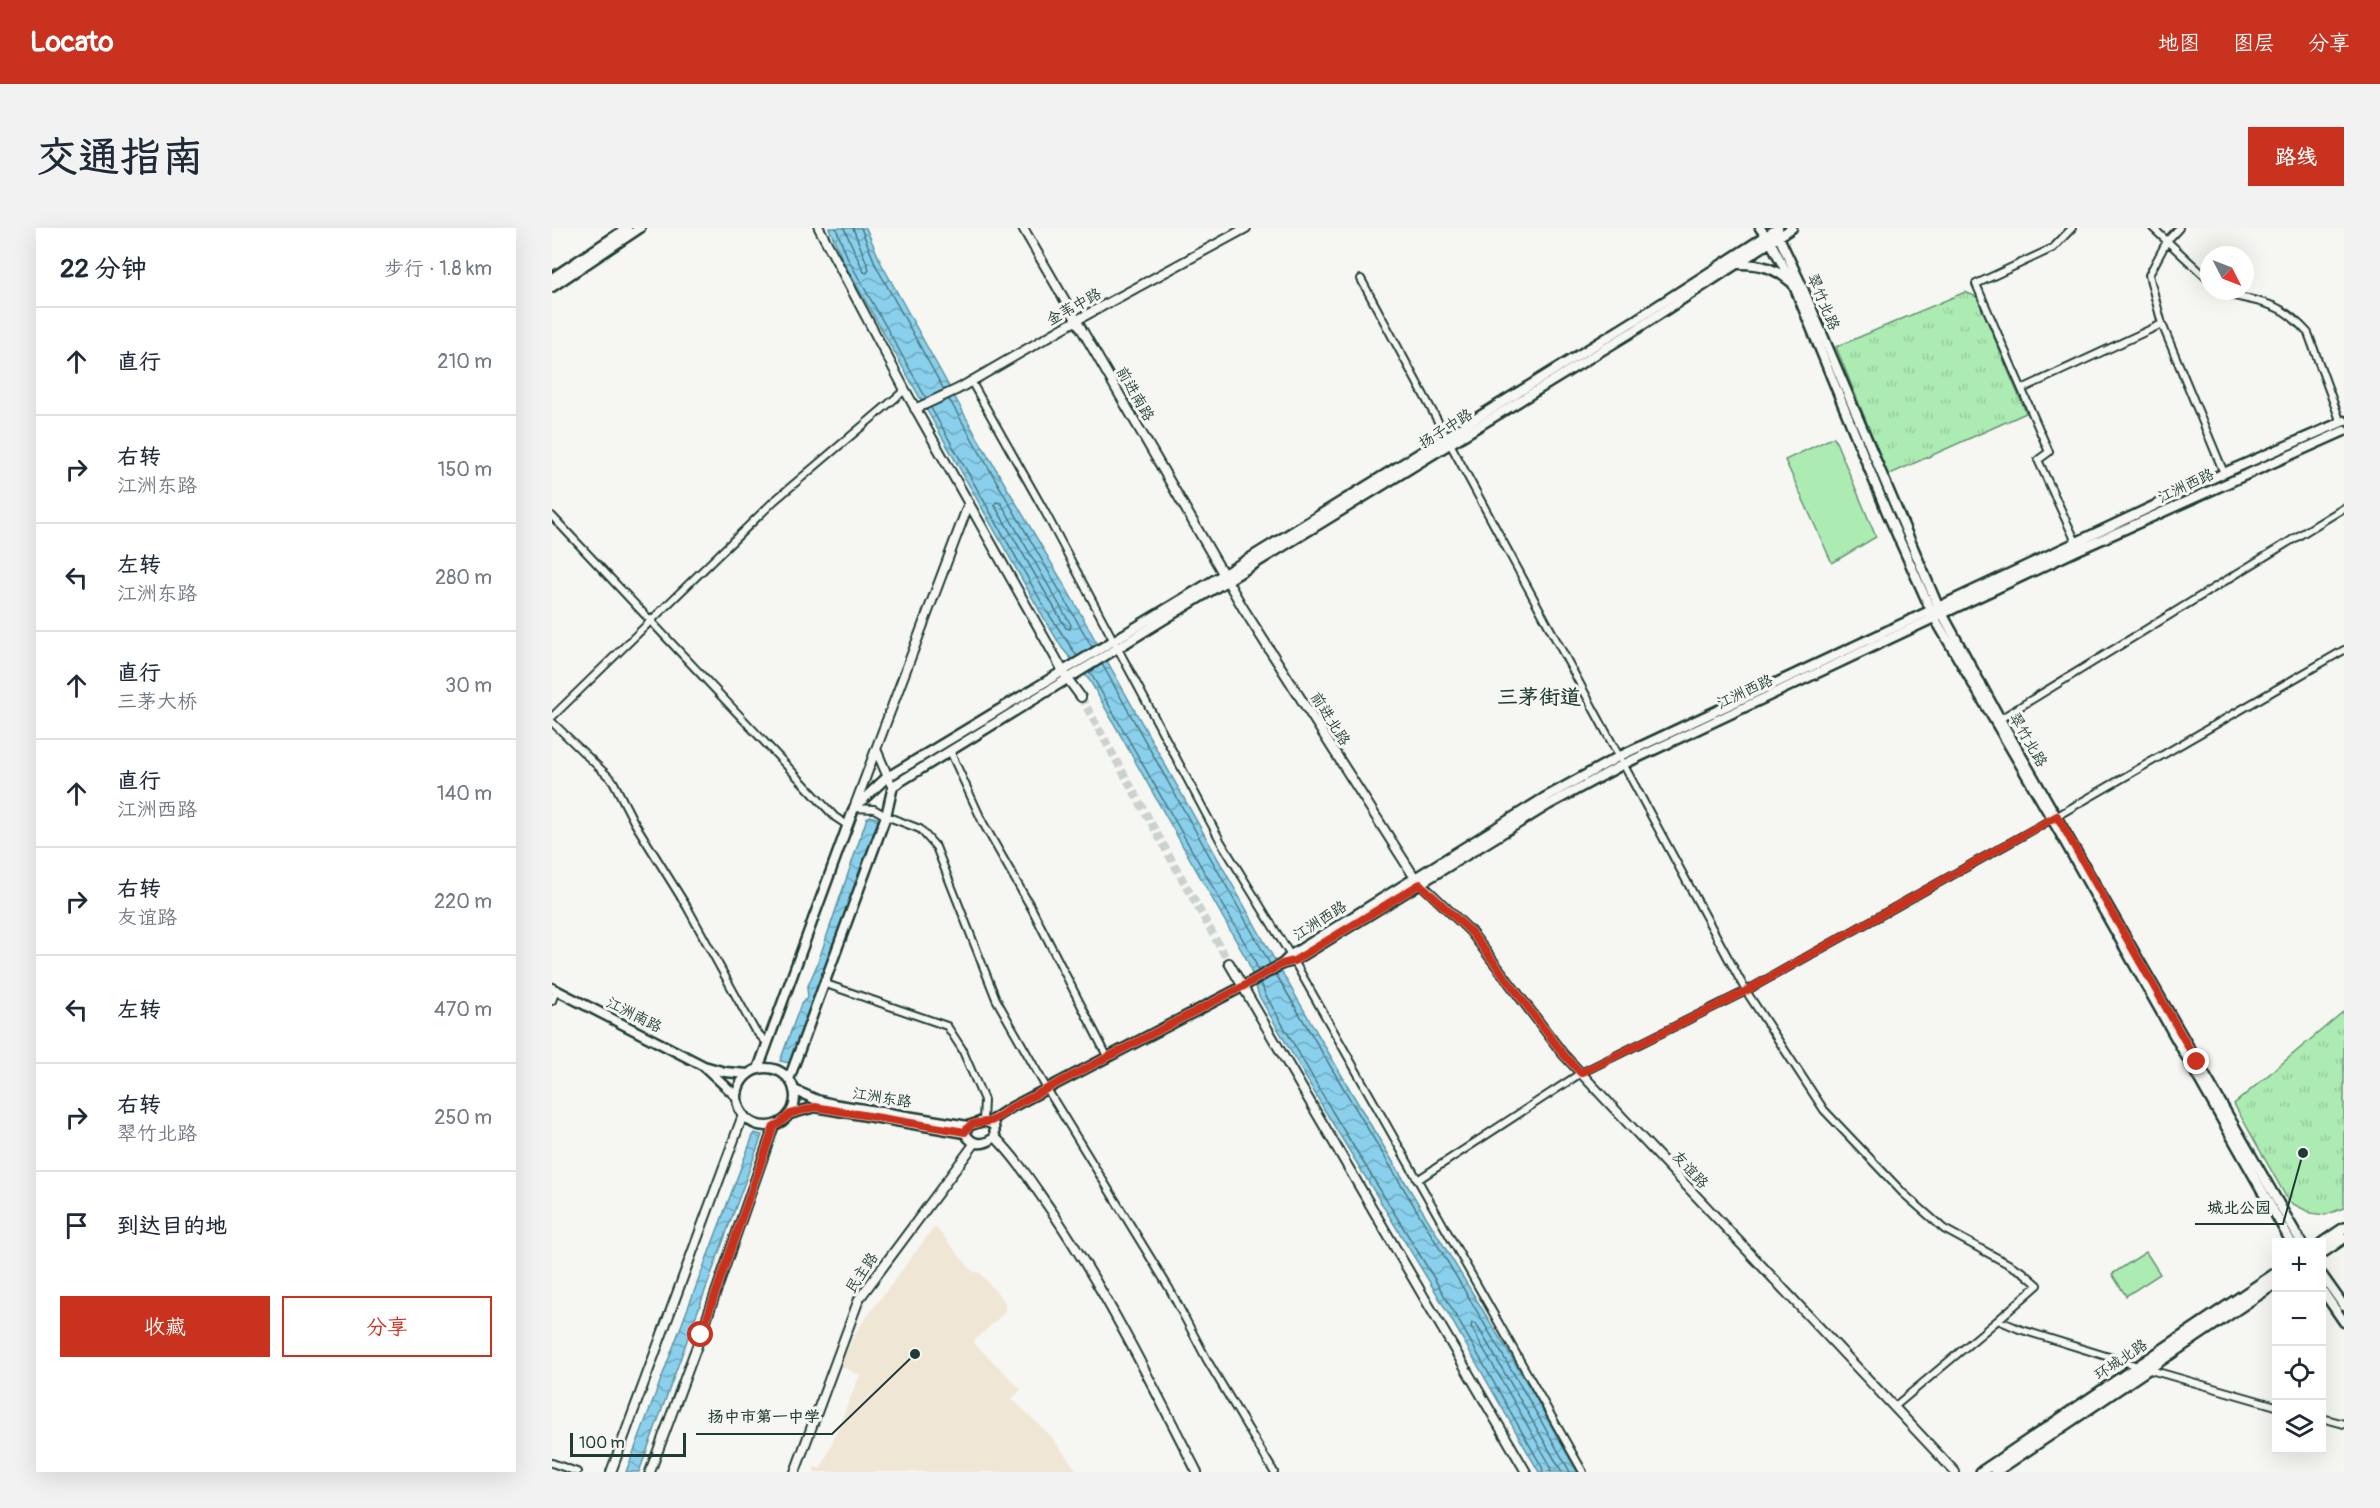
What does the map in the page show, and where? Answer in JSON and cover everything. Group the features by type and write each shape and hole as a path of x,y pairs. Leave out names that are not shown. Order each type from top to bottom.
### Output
{"main road":[{"path":"552,278 627,228"},
{"path":"552,287 640,228"},
{"name":"翠竹北路","path":"1760,228 1794,286 1882,499 1936,612 2299,1238"},
{"name":"扬子中路","path":"1065,674 1739,264 1769,240 1776,231 1792,228"},
{"name":"翠竹北路","path":"1776,231 1801,284 1936,612 2000,719 2289,1238"},
{"name":"扬子中路","path":"1449,439 1637,319 1769,240"},
{"path":"1739,264 1757,264 1773,269 1794,286"},
{"name":"江洲西路","path":"1936,612 2076,542 2224,473 2343,425"},
{"name":"江洲西路","path":"1246,985 1417,881 1544,798 1936,612 2229,480 2343,425"},
{"path":"789,1079 826,984 886,816 893,786 1065,674"},
{"path":"758,1069 854,808 886,778 1065,674"},
{"path":"986,1121 994,1125 995,1137 989,1141 975,1143 969,1140 967,1129 1246,985"},
{"name":"江洲南路","path":"554,989 704,1066"},
{"path":"704,1066 725,1072 748,1074"},
{"path":"704,1066 737,1097 743,1115 760,1126 774,1126 780,1123 790,1114 795,1102 794,1090 789,1079 775,1069 758,1069 748,1074 740,1084 737,1097"},
{"name":"江洲东路","path":"794,1090 817,1100 967,1129"},
{"name":"江洲东路","path":"790,1114 815,1107 967,1129"},
{"path":"2326,1240 2344,1228"},
{"path":"2326,1250 2344,1238"},
{"name":"环城北路","path":"1995,1472 2272,1277"},
{"path":"2326,1281 2344,1306"},
{"name":"环城北路","path":"1981,1472 2272,1286"},
{"path":"2323,1292 2344,1322"}],"street":[{"path":"819,228 905,390 918,408 1065,674 1081,697"},
{"name":"前进南路","path":"1023,228 1226,577"},
{"name":"金苇中路","path":"918,408 958,389 1077,320 1246,228"},
{"path":"2072,228 2053,248 1976,284 2049,452 2038,460 2076,542"},
{"path":"2153,228 2200,272"},
{"path":"2179,228 2167,241 2149,275 2162,324 2224,473"},
{"path":"1361,279 1746,991 1824,1110 1904,1193 1944,1229 2022,1272 2038,1285 1894,1407"},
{"path":"2254,299 2283,309 2308,333 2343,425"},
{"path":"2022,389 2162,324"},
{"path":"971,381 1112,645 1221,842 1293,958 1583,1472"},
{"path":"552,717 774,501 905,390"},
{"path":"969,503 854,808 874,809 920,829 936,847 996,999 1047,1089 1169,1288 1208,1360 1274,1472"},
{"path":"2000,719 2344,508"},
{"path":"552,516 835,817 847,825"},
{"name":"前进北路","path":"1226,577 1417,881"},
{"path":"1419,1179 1581,1073 1746,991 2344,650"},
{"path":"552,722 613,781 634,822 687,907 754,1029 767,1043"},
{"path":"876,749 886,778 893,786"},
{"path":"950,750 983,823 1032,909 1108,1058"},
{"name":"友谊路","path":"1417,881 1471,932 1563,1054 1955,1472"},
{"path":"1229,963 1246,985 1526,1472"},
{"path":"826,984 947,1026 962,1049 984,1100 986,1121"},
{"path":"552,1001 554,989"},
{"path":"611,1472 743,1115"},
{"path":"650,1472 774,1126"},
{"path":"995,1137 1014,1156 1077,1249 1144,1368 1197,1472"},
{"name":"民主路","path":"795,1472 859,1299 975,1143"},
{"path":"1998,1320 2019,1329 2143,1368 2272,1405"},
{"path":"2326,1419 2344,1424"},
{"path":"552,1463 577,1472"}],"shaded area":[{"path":"935,1226 972,1271 980,1273 1005,1302 1005,1311 1001,1316 973,1342 1021,1389 1012,1399 1051,1436 1078,1472 813,1472 815,1467 821,1469 860,1375 840,1366 857,1330"}],"green space":[{"path":"1965,292 1977,297 2026,413 1888,475 1836,347"},
{"path":"1834,437 1876,537 1832,563 1785,460"},
{"path":"2344,1011 2344,1208 2325,1215 2311,1213 2289,1202 2234,1104"},
{"path":"2146,1252 2160,1274 2126,1296 2112,1274"}],"water":[{"path":"829,228 866,228 881,263 974,432 1065,586 1269,950 1367,1119 1527,1383 1577,1472 1539,1472 1435,1291 1327,1114 1259,996 1248,962 1090,681 1062,648 1041,613 843,261"},
{"path":"870,816 877,818 878,822 792,1060 789,1063 780,1061 801,1004 808,997 807,988 867,818"},
{"path":"754,1133 762,1135 639,1472 626,1472"}],"tunnel":[{"path":"1081,697 1229,963"}],"place":[{"name":"城北公园","path":"2303,1153"},
{"name":"扬中市第一中学","path":"915,1354"}],"district":[{"name":"三茅街道","path":"1539,697"}],"route":[{"path":"701,1335 774,1126 790,1114 815,1107 965,1132 968,1126 976,1122 989,1122 1012,1107 1282,964 1294,961 1420,884 1471,932 1563,1054 1581,1073 1746,991 2057,816 2197,1062"}]}
